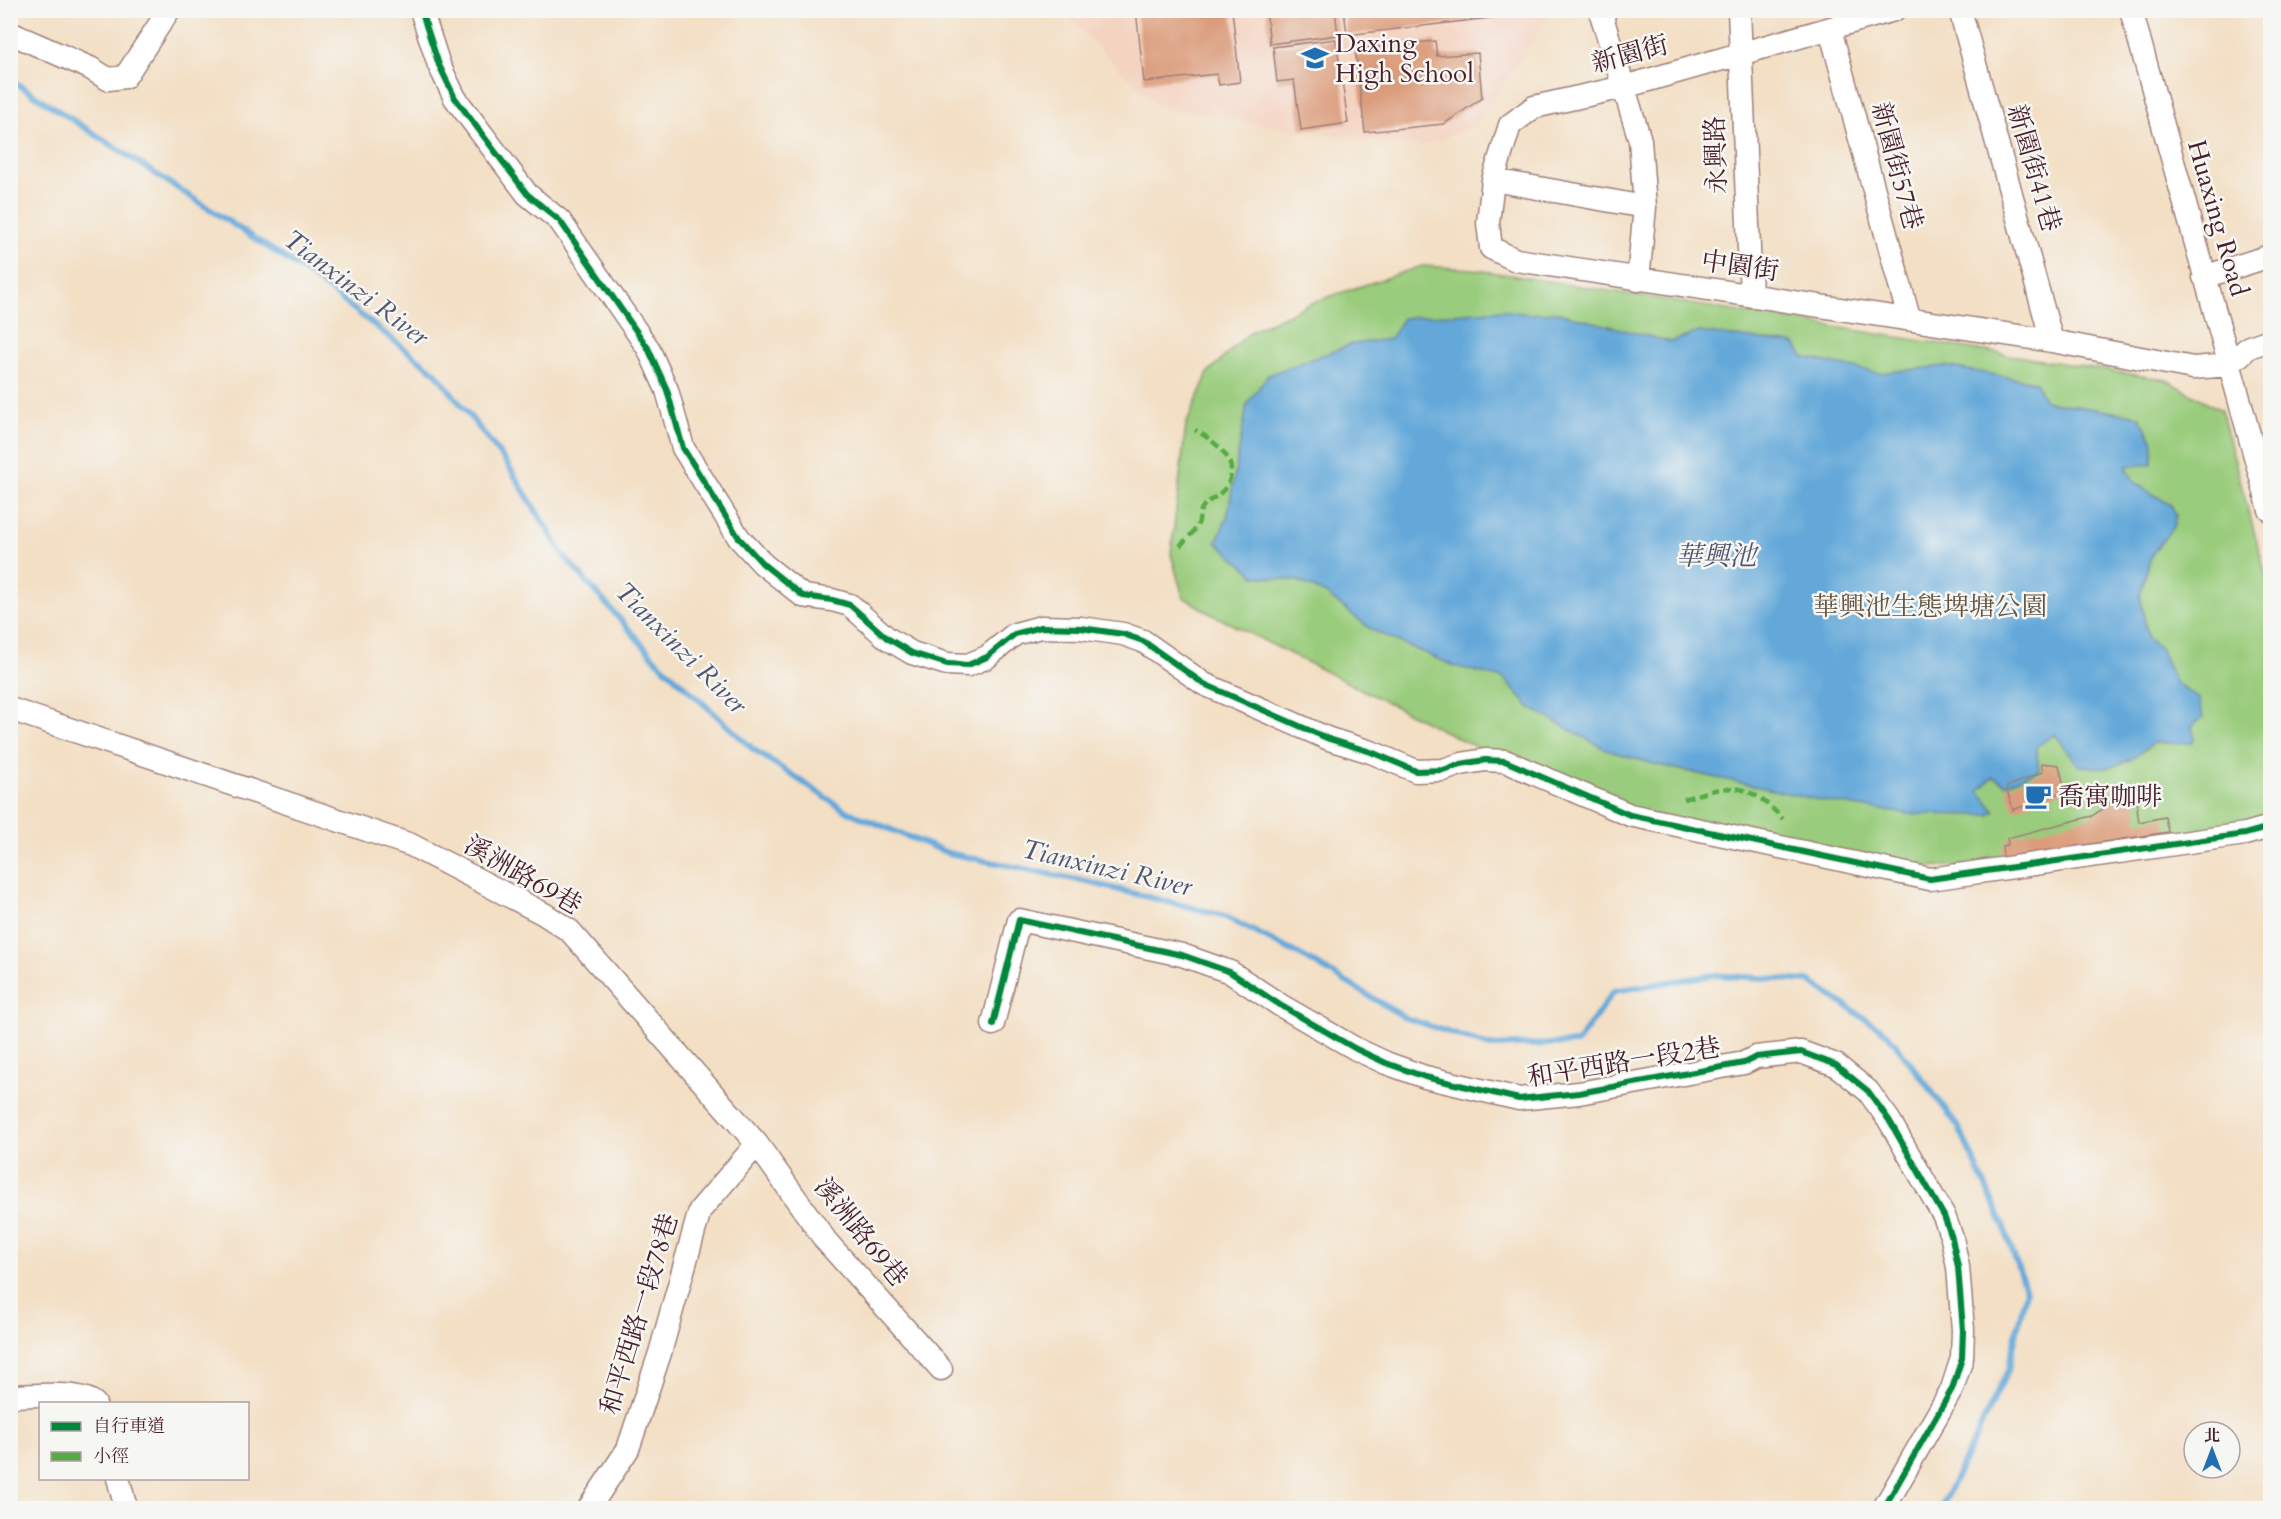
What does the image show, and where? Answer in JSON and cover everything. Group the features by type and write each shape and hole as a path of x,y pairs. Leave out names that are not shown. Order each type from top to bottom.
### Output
{"street":[{"path":"10,33 90,68 108,79 125,77 169,10"},
{"path":"421,10 439,65 454,98 527,194 560,221 648,348 667,390 683,448 739,538 763,564 803,596 850,605 887,638 912,653 947,664 968,665 987,657 1016,634 1041,627 1081,628 1123,634 1143,641 1204,684 1329,739 1371,752 1416,771 1443,770 1485,760 1505,761 1630,815 1930,879 2244,834 2271,827"},
{"path":"1606,10 1602,17 1640,140 1645,207 1638,280"},
{"name":"永興路","path":"1739,10 1751,296"},
{"name":"新園街","path":"1492,180 1510,125 1534,107 1624,87 1894,10"},
{"name":"新園街41巷","path":"1960,10 2052,341"},
{"name":"Huaxing Road","path":"2131,10 2271,510"},
{"name":"新園街57巷","path":"1830,28 1909,318"},
{"path":"1492,180 1645,207"},
{"name":"中園街","path":"1492,180 1488,223 1491,248 1516,260 1638,280 1909,318 2052,341 2193,368 2229,365"},
{"path":"2204,277 2271,256"},
{"path":"2229,365 2249,347 2271,340"},
{"name":"溪洲路69巷","path":"10,709 411,845 544,914 570,931 757,1144 826,1241 941,1369"},
{"name":"和平西路一段2巷","path":"993,1024 1019,920 1182,955 1220,968 1356,1049 1386,1063 1425,1077 1519,1099 1579,1094 1744,1063 1756,1057 1801,1052 1836,1065 1868,1091 1889,1120 1944,1216 1952,1238 1958,1267 1963,1330 1962,1358 1956,1378 1884,1509"},
{"name":"和平西路一段78巷","path":"589,1509 628,1449 660,1353 700,1210 757,1144"},
{"path":"10,1396 78,1396 90,1398 93,1402"},
{"path":"118,1480 126,1509"}],"shaded area":[{"name":"Daxing High School","path":"1062,11 1553,11 1476,126 1422,146 1296,131 1157,106"}],"green space":[{"name":"華興池","path":"1422,266 1472,269 2167,380 2221,410 2270,590 2270,817 2232,828 1961,866 1905,867 1637,813 1480,749 1211,614 1183,597 1171,554 1186,425 1208,373 1250,332 1316,301"}],"water":[{"name":"華興池","path":"1503,310 1529,314 1555,312 1671,342 1699,332 1795,344 1803,357 1879,373 1945,366 2036,382 2045,401 2139,416 2153,441 2152,464 2126,466 2135,483 2171,505 2176,515 2173,527 2151,556 2140,594 2148,639 2160,648 2175,682 2199,699 2203,718 2192,726 2195,738 2192,743 2154,743 2130,760 2108,768 2079,766 2055,734 2036,747 2039,770 2006,784 1993,777 1979,791 1995,811 1989,815 1907,814 1823,801 1654,764 1609,751 1530,708 1503,678 1454,666 1372,630 1326,594 1299,581 1255,576 1216,542 1227,518 1247,404 1268,375 1352,344 1390,339 1403,318"}],"building":[{"path":"1136,10 1232,10 1240,82 1219,85 1217,74 1144,82"},
{"path":"1266,10 1335,10 1338,35 1270,44"},
{"path":"1344,10 1523,10 1523,14 1347,35"},
{"path":"1336,39 1348,123 1301,130 1294,80 1277,82 1273,47"},
{"path":"1435,41 1437,56 1478,53 1482,98 1444,124 1365,132 1355,49"},
{"path":"2041,763 2059,765 2065,791 2013,810 2006,787 2043,772"},
{"path":"2126,792 2136,802 2139,822 2165,817 2168,832 2003,858 2002,846 2008,845 2007,838 2092,816"}],"waterway":[{"name":"Tianxinzi River","path":"10,79 303,270 436,373 506,462 564,556 656,660 753,749 846,811 948,853 1083,881 1222,915 1306,958 1406,1018 1490,1046 1577,1043 1614,991 1713,975 1809,981 1888,1034 1958,1126 2003,1224 2026,1291 2008,1370 1941,1508"}],"marked path":[{"path":"1180,546 1199,522 1203,507 1225,488 1230,479 1231,470 1225,454 1211,440 1195,430"},
{"path":"1684,799 1715,790 1738,789 1759,798 1783,819"}],"cycle path":[{"path":"421,10 439,65 455,98 527,194 560,221 648,348 667,390 683,448 739,538 763,564 803,596 850,605 887,638 912,653 947,664 968,665 987,657 1015,634 1041,627 1081,628 1123,634 1143,641 1204,684 1329,739 1371,752 1416,771 1443,770 1485,760 1505,761 1630,815 1930,879 2245,834 2270,827"},
{"path":"993,1024 1019,920 1182,955 1230,972 1280,1005 1356,1049 1386,1063 1425,1077 1519,1099 1579,1093 1744,1063 1756,1057 1801,1052 1836,1065 1868,1091 1889,1120 1944,1216 1952,1238 1958,1267 1963,1330 1962,1358 1952,1389 1884,1508"}],"place":[{"name":"Daxing High School","path":"1315,58"},
{"name":"喬寓咖啡","path":"2038,796"}],"park label":[{"name":"華興池生態埤塘公園","path":"1930,606"}]}
